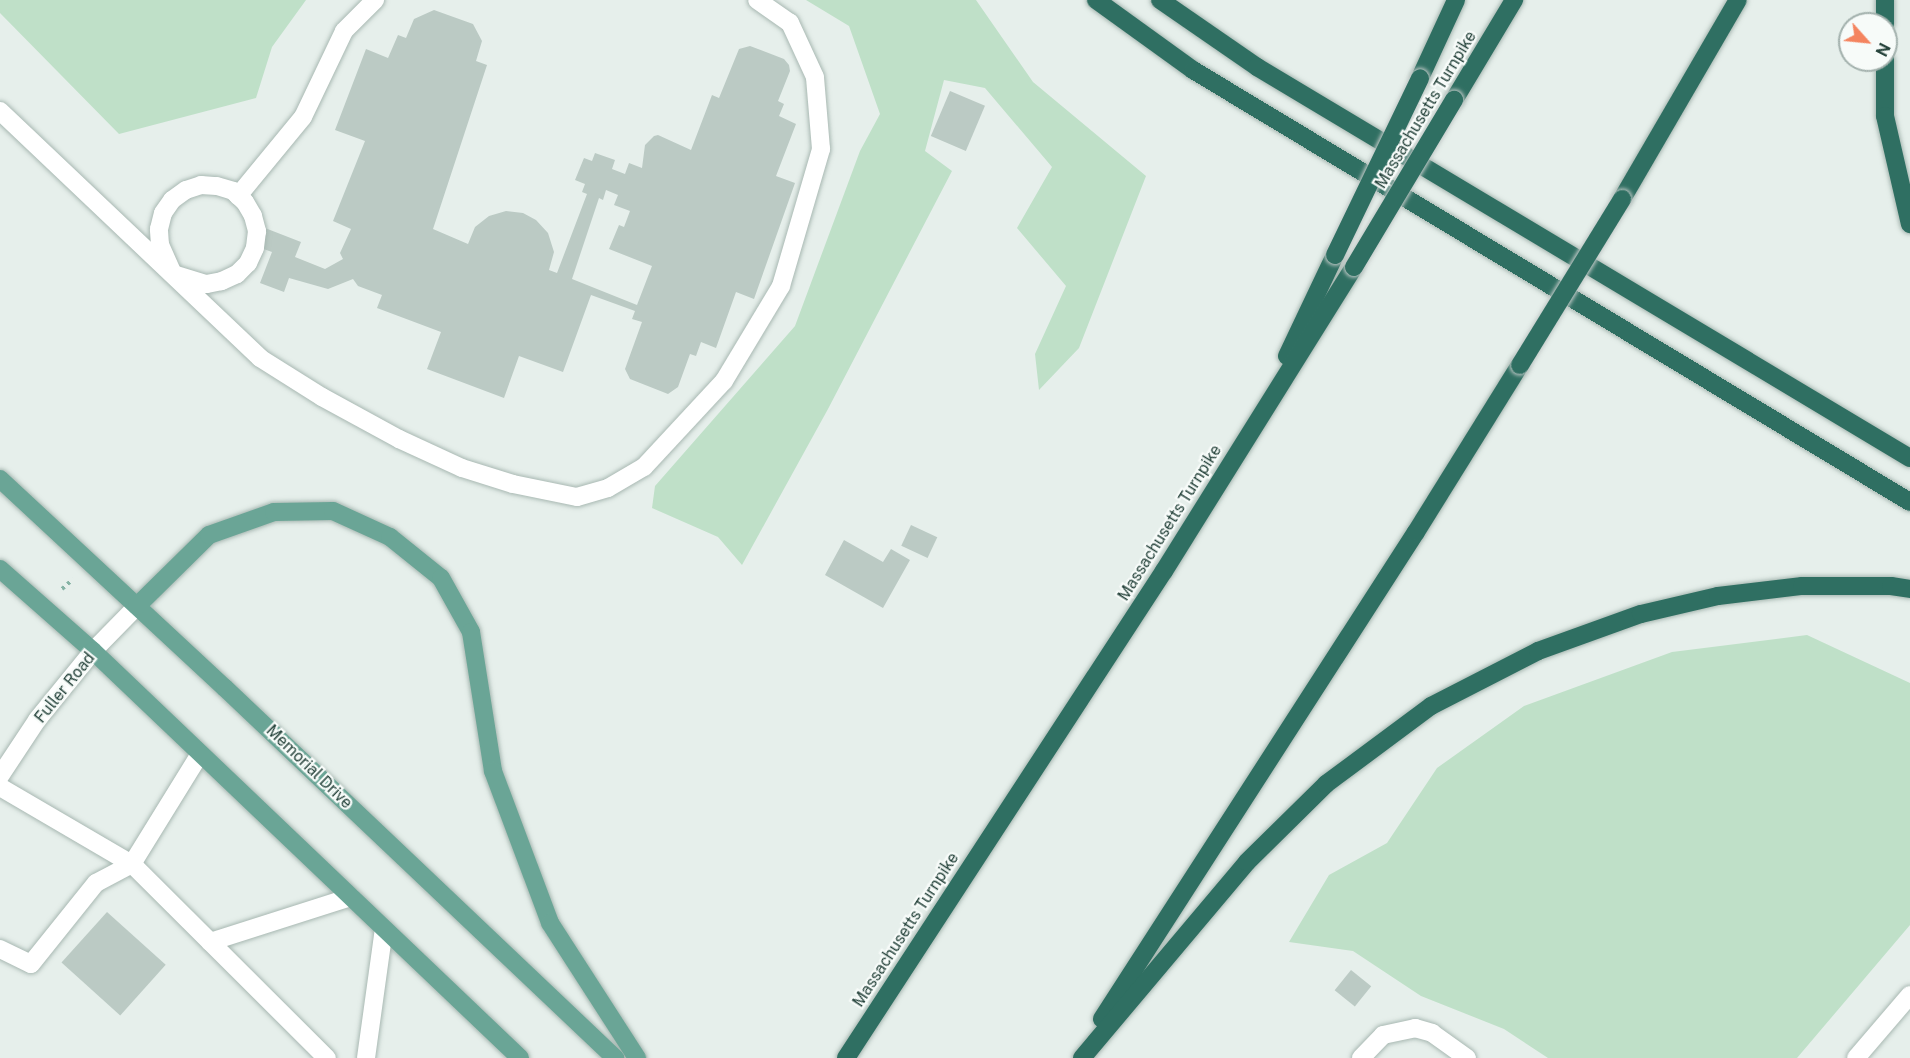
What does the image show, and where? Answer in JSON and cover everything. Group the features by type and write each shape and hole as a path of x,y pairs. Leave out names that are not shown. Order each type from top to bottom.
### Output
{"highway":[{"path":"1096,0 1193,70 1910,502"},
{"path":"1160,0 1257,67 1910,458"},
{"path":"1249,435 1456,0"},
{"name":"Massachusetts Turnpike","path":"846,1058 1158,580 1354,267 1514,0"},
{"path":"1079,1058 1416,532 1622,199 1738,0"},
{"path":"1885,72 1885,116 1910,224"},
{"path":"1079,1058 1247,862 1326,784 1431,706 1538,651 1641,614 1718,596 1802,586 1891,586 1910,589"}],"main road":[{"path":"238,196 303,117 344,31 375,0"},
{"path":"0,111 260,358 322,397 399,439 462,468 524,486 577,496 608,488 644,467 724,381 781,286 821,149 816,87 815,77 790,23 757,0"},
{"path":"201,186 218,186 238,196 253,216 257,231 255,248 248,262 237,274 222,281 206,284 173,274 160,245 159,229 163,213 172,200 186,190 201,186"},
{"name":"Memorial Drive","path":"0,479 615,1058"},
{"path":"137,606 209,535 274,512 333,511 390,537 441,578 471,632 492,771 550,923 637,1058"},
{"path":"0,569 93,651 520,1058"},
{"name":"Fuller Road","path":"0,776 37,720 93,651 137,606"},
{"path":"0,949 31,964 96,883 132,864 200,754"},
{"path":"0,787 132,864 327,1058"},
{"path":"210,942 351,897"},
{"path":"366,1058 384,929"},
{"path":"1856,1058 1910,995"},
{"path":"1361,1058 1383,1035 1415,1028 1432,1033 1467,1058"}],"path":[{"path":"62,589 75,577"}],"green space":[{"path":"0,0 306,0 272,47 256,98 119,134 0,13"},
{"path":"806,0 976,0 1033,82 1146,176 1079,348 1039,390 1035,354 1066,286 1017,228 1052,167 985,88 944,80 925,151 952,171 828,409 742,565 718,537 652,508 655,486 795,326 860,151 880,114 849,26"},
{"path":"1807,635 1910,683 1910,925 1797,1058 1548,1058 1504,1029 1421,996 1353,951 1289,942 1329,875 1387,843 1437,768 1524,706 1672,652"}],"building":[{"path":"434,10 473,24 482,41 476,61 487,65 433,229 468,244 475,227 489,216 506,211 523,213 536,220 548,233 554,252 549,270 557,273 587,194 582,192 585,184 575,180 584,158 592,161 595,153 615,160 612,169 625,174 629,163 642,168 645,145 654,136 658,135 691,150 712,95 719,98 739,49 750,46 784,59 789,65 790,71 778,101 784,104 779,116 796,124 776,176 795,183 754,299 736,292 716,348 701,342 696,356 690,354 678,387 668,394 630,379 625,369 642,322 632,319 635,311 591,295 563,372 519,356 504,398 427,369 441,332 377,308 382,295 358,286 353,279 328,289 289,278 284,292 260,283 272,252 258,247 265,228 301,242 295,257 325,269 343,259 340,253 351,229 333,221 365,141 335,130 366,49 388,58 398,35 406,38 414,19","holes":["606,190 618,195 614,205 630,211 624,227 619,225 609,249 652,266 637,305 572,279 599,198 603,200"]},
{"path":"950,91 985,106 966,151 931,136"},
{"path":"911,525 937,537 928,558 901,546"},
{"path":"844,540 883,562 891,549 910,560 883,608 825,575"},
{"path":"107,912 166,965 120,1015 61,963"},
{"path":"1351,970 1371,986 1355,1007 1335,990"}]}
